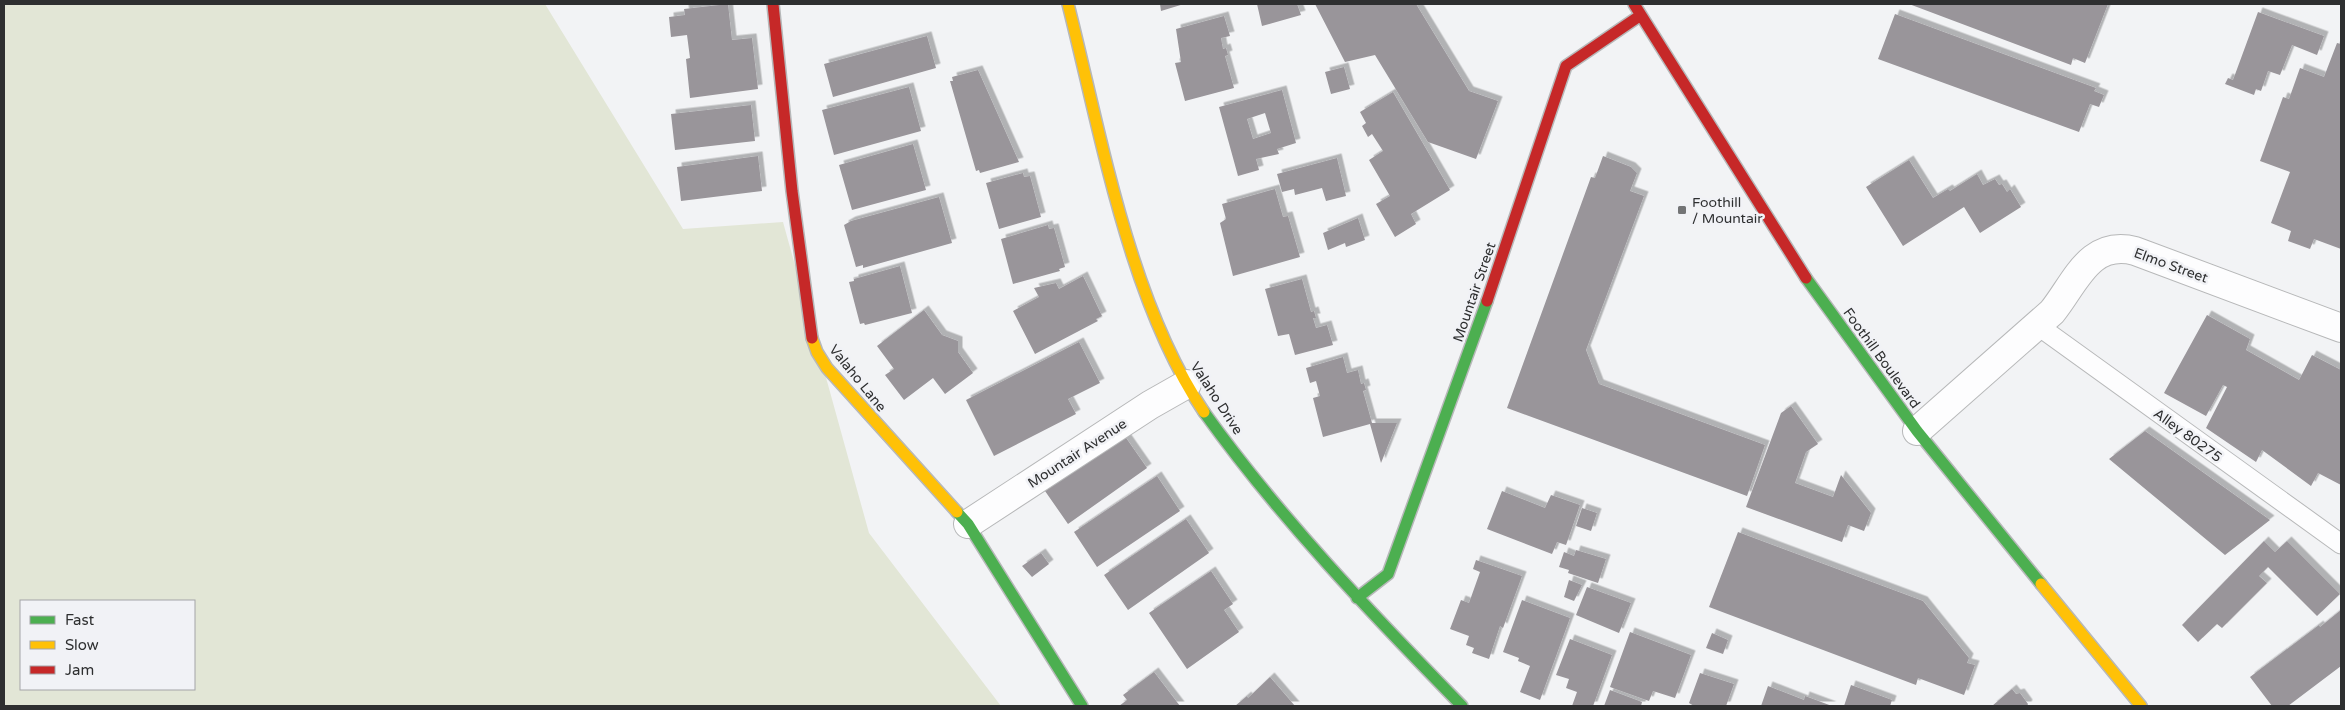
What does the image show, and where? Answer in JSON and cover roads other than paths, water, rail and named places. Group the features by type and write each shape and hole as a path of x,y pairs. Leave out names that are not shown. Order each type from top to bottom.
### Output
{"street":[{"name":"Valaho Lane","path":"773,4 792,191 812,337 817,352 827,368 968,524 1082,706"},
{"name":"Valaho Drive","path":"1068,4 1118,198 1143,284 1187,384 1280,512 1357,598 1462,706"},
{"name":"Foothill Boulevard","path":"1634,4 1810,285 1918,431 2141,706"},
{"name":"Mountair Street","path":"1357,598 1388,574 1501,262 1566,66 1641,15"},
{"name":"Elmo Street","path":"1918,431 2052,312 2065,296 2079,272 2089,261 2113,249 2128,249 2341,328"},
{"name":"Mountair Avenue","path":"968,524 1150,405 1187,384"}],"lane":[{"name":"Alley 80275","path":"2037,325 2341,544"}],"place":[{"name":"Foothill / Mountair","path":"1682,210"}]}
